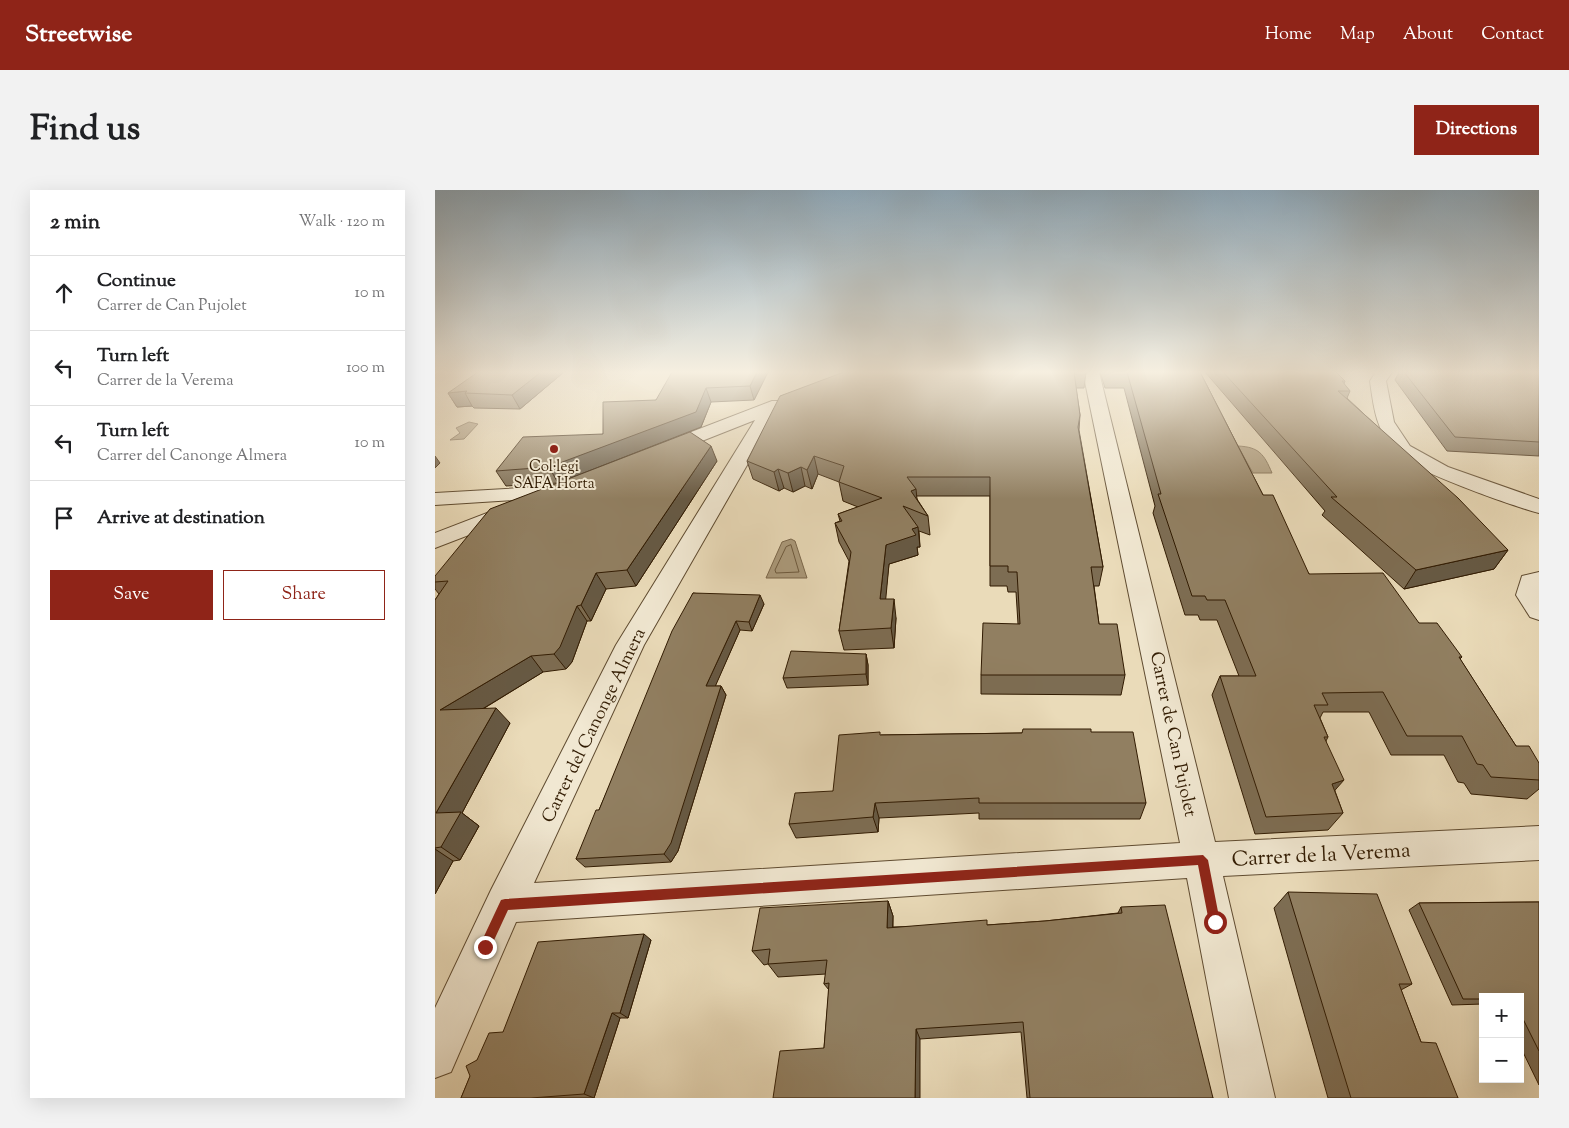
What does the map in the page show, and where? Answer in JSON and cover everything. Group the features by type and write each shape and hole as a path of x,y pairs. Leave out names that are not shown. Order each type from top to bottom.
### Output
{"street":[{"name":"Carrer del Canonge Almera","path":"646,457 753,414"},
{"name":"Carrer del Canonge Almera","path":"435,1056 505,904 630,645 719,493 774,414"},
{"name":"Carrer de Can Pujolet","path":"1102,414 1121,492 1203,860 1252,1098"},
{"path":"1384,414 1385,422 1403,450 1441,471 1539,506"},
{"path":"435,499 565,489 435,540"},
{"path":"1539,580 1531,582 1529,595 1539,611"},
{"name":"Carrer de la Verema","path":"505,904 1203,860 1539,843"}],"water":[{"path":"469,422 478,424 464,439 450,440 460,433 456,428"},
{"path":"1238,446 1251,448 1260,453 1272,473 1253,473"},
{"path":"791,539 795,541 807,578 766,578 782,542"}],"building":[{"path":"603,414 690,414 549,467 496,471 523,437 603,434"},
{"path":"771,414 1080,414 1078,427 1103,567 1091,567 1099,624 1117,624 1125,675 981,675 983,623 1020,624 1017,572 1008,572 1008,566 990,566 990,477 907,477 916,489 911,491 928,516 903,506 918,527 912,529 916,535 886,545 880,599 894,599 891,628 839,631 851,552 835,523 842,521 838,514 882,498 839,482 844,466 814,456 807,470 801,467 788,473 778,469 774,472 747,461"},
{"path":"1139,414 1222,414 1263,495 1273,495 1309,574 1383,573 1419,623 1437,623 1462,657 1459,657 1516,746 1529,746 1539,763 1539,780 1491,777 1483,765 1477,764 1462,736 1407,736 1383,692 1322,693 1328,705 1314,705 1328,737 1324,737 1344,780 1332,784 1343,813 1266,817 1220,676 1256,676 1225,600 1207,600 1205,596 1192,596 1158,494 1161,494"},
{"path":"1262,414 1364,414 1458,498 1508,550 1416,570 1331,497 1337,497"},
{"path":"1437,414 1539,414 1539,442 1455,437"},
{"path":"690,432 711,446 627,570 596,573 581,605 577,606 560,647 554,654 531,656 440,710 496,708 436,813 461,812 441,847 435,848 435,600 448,581 435,582 435,576 490,509"},
{"path":"693,593 760,595 749,622 736,621 706,686 721,686 671,843 664,854 576,859 596,810 599,810 672,631"},
{"path":"791,651 866,654 866,674 783,678"},
{"path":"1023,729 1091,729 1091,732 1133,732 1146,803 979,803 979,798 875,803 873,817 789,824 795,793 833,791 839,735 880,732 880,735 1022,733"},
{"path":"1288,892 1377,894 1412,984 1399,984 1421,1042 1436,1043 1458,1098 1351,1098"},
{"path":"888,901 887,928 987,920 987,925 1045,921 1122,913 1121,907 1165,905 1213,1098 1030,1098 1023,1022 916,1029 915,1098 773,1098 780,1051 824,1048 829,983 824,984 827,960 768,964 770,949 752,951 760,908"},
{"path":"1539,902 1539,1051 1524,1021 1524,993 1479,993 1479,999 1463,999 1419,903"},
{"path":"644,934 620,1013 612,1013 584,1094 531,1098 461,1098 470,1076 466,1066 477,1060 489,1033 503,1032 538,942"}],"place":[{"name":"Col·legi SAFA Horta","path":"554,449"}],"route":[{"path":"485,947 505,904 1203,860 1215,922"}]}
